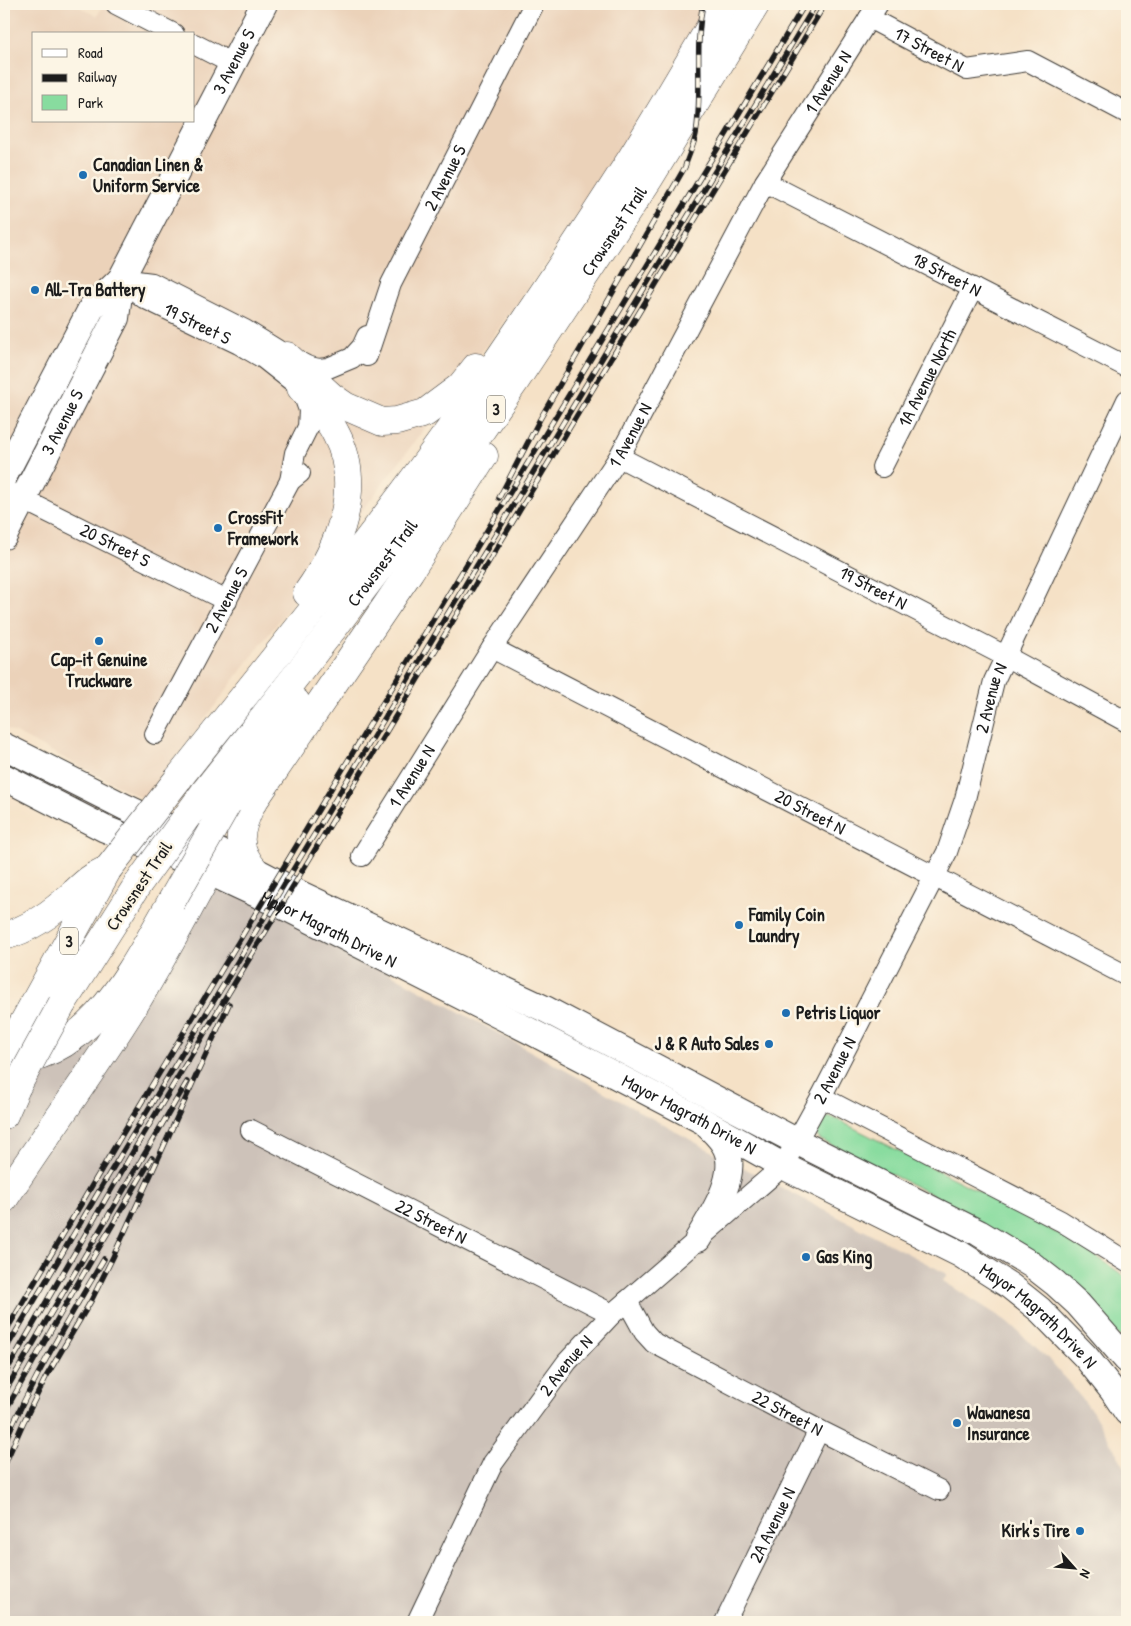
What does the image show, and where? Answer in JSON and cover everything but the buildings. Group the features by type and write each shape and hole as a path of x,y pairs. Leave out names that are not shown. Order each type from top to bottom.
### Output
{"highway":[{"name":"Crowsnest Trail","path":"4,1116 16,1088 62,1004 138,884 215,798 381,582 464,455 516,380 640,168 724,4"},
{"name":"Crowsnest Trail","path":"4,1060 108,869 184,771 308,618 409,485 472,398 555,275 640,168 756,4"},
{"path":"287,356 332,397 369,418 382,422 397,421 424,413 460,387 500,332 640,168"},
{"path":"256,872 243,856 241,844 241,827 250,805 410,571 590,289 640,168"},
{"path":"184,771 319,576 331,553 344,519 348,487 343,450 328,421 301,388"},
{"path":"4,1060 36,1057 54,1049 76,1036 97,1016 132,968 170,902 215,798"},
{"path":"4,1200 34,1152 132,1009 165,953 208,859"},
{"path":"4,936 14,933 34,922 74,893 91,877 108,869"}],"main road":[{"name":"3 Avenue S","path":"4,476 92,306 121,279 264,4"},
{"name":"3 Avenue S","path":"4,536 13,495 116,318 121,279"},
{"path":"4,746 125,807 208,859"},
{"path":"4,777 106,829 208,859"},
{"name":"Mayor Magrath Drive N","path":"208,859 256,872 545,1009 796,1141 979,1233 1032,1265 1078,1304 1127,1360"},
{"name":"Mayor Magrath Drive N","path":"208,859 291,910 703,1120 783,1166 960,1254 1010,1286 1040,1310 1066,1336 1113,1391 1127,1412"},
{"path":"698,1239 717,1207 728,1176 728,1154 726,1148 703,1120"}],"street":[{"path":"116,4 170,32"},
{"name":"2 Avenue S","path":"367,356 391,284 534,4"},
{"name":"17 Street N","path":"874,11 967,70 1028,61 1127,113"},
{"name":"1 Avenue N","path":"362,856 492,648 619,457 765,182 874,11"},
{"path":"195,45 233,64"},
{"name":"18 Street N","path":"765,182 1127,367"},
{"name":"19 Street S","path":"121,279 152,283 245,330 287,356 318,369 328,368 352,358 362,347 391,284"},
{"name":"19 Street S","path":"121,279 144,298 239,344 263,358 301,388"},
{"name":"1A Avenue North","path":"882,467 973,288"},
{"name":"2 Avenue S","path":"155,734 297,476 295,453 308,427 309,410 301,388"},
{"name":"2 Avenue N","path":"417,1622 494,1463 567,1362 612,1314 783,1166 821,1097 948,852 958,821 994,681 1127,400"},
{"name":"19 Street N","path":"619,457 1005,656 1127,722"},
{"name":"20 Street S","path":"13,495 227,601"},
{"name":"20 Street N","path":"492,648 1127,976"},
{"path":"821,1097 1044,1212 1127,1262"},
{"name":"22 Street N","path":"251,1130 612,1314"},
{"name":"22 Street N","path":"627,1301 644,1332 654,1343 819,1430 939,1490"},
{"name":"2A Avenue N","path":"725,1622 819,1430"}],"shaded area":[{"path":"4,4 74,4 97,16 104,4 713,4 619,162 465,375 144,799 4,727"},
{"path":"192,864 700,1145 947,1274 943,1281 1005,1320 1050,1360 1092,1411 1127,1471 1127,1622 4,1622 4,1116 36,1051 97,1016"}],"green space":[{"path":"827,1117 836,1119 1012,1208 1089,1251 1127,1278 1127,1342 963,1211 819,1139 816,1133 817,1124"}],"railway":[{"path":"499,498 540,419 685,167 695,138 698,118 699,36 703,4"},
{"path":"4,1334 123,1133 805,4"},
{"path":"4,1352 108,1176 816,4"},
{"path":"4,1375 137,1145 825,4"},
{"path":"4,1466 46,1377 91,1301 113,1257 229,1004"},
{"path":"4,1393 187,1082"},
{"path":"4,1413 152,1158"},
{"path":"4,1443 51,1350 104,1259"}],"place":[{"name":"Canadian Linen & Uniform Service","path":"83,175"},
{"name":"All-Tra Battery","path":"35,290"},
{"name":"CrossFit Framework","path":"218,528"},
{"name":"Cap-it Genuine Truckware","path":"99,641"},
{"name":"Family Coin Laundry","path":"739,925"},
{"name":"Petris Liquor","path":"786,1013"},
{"name":"J & R Auto Sales","path":"769,1044"},
{"name":"Gas King","path":"806,1257"},
{"name":"Wawanesa Insurance","path":"957,1423"},
{"name":"Kirk's Tire","path":"1080,1531"}]}
